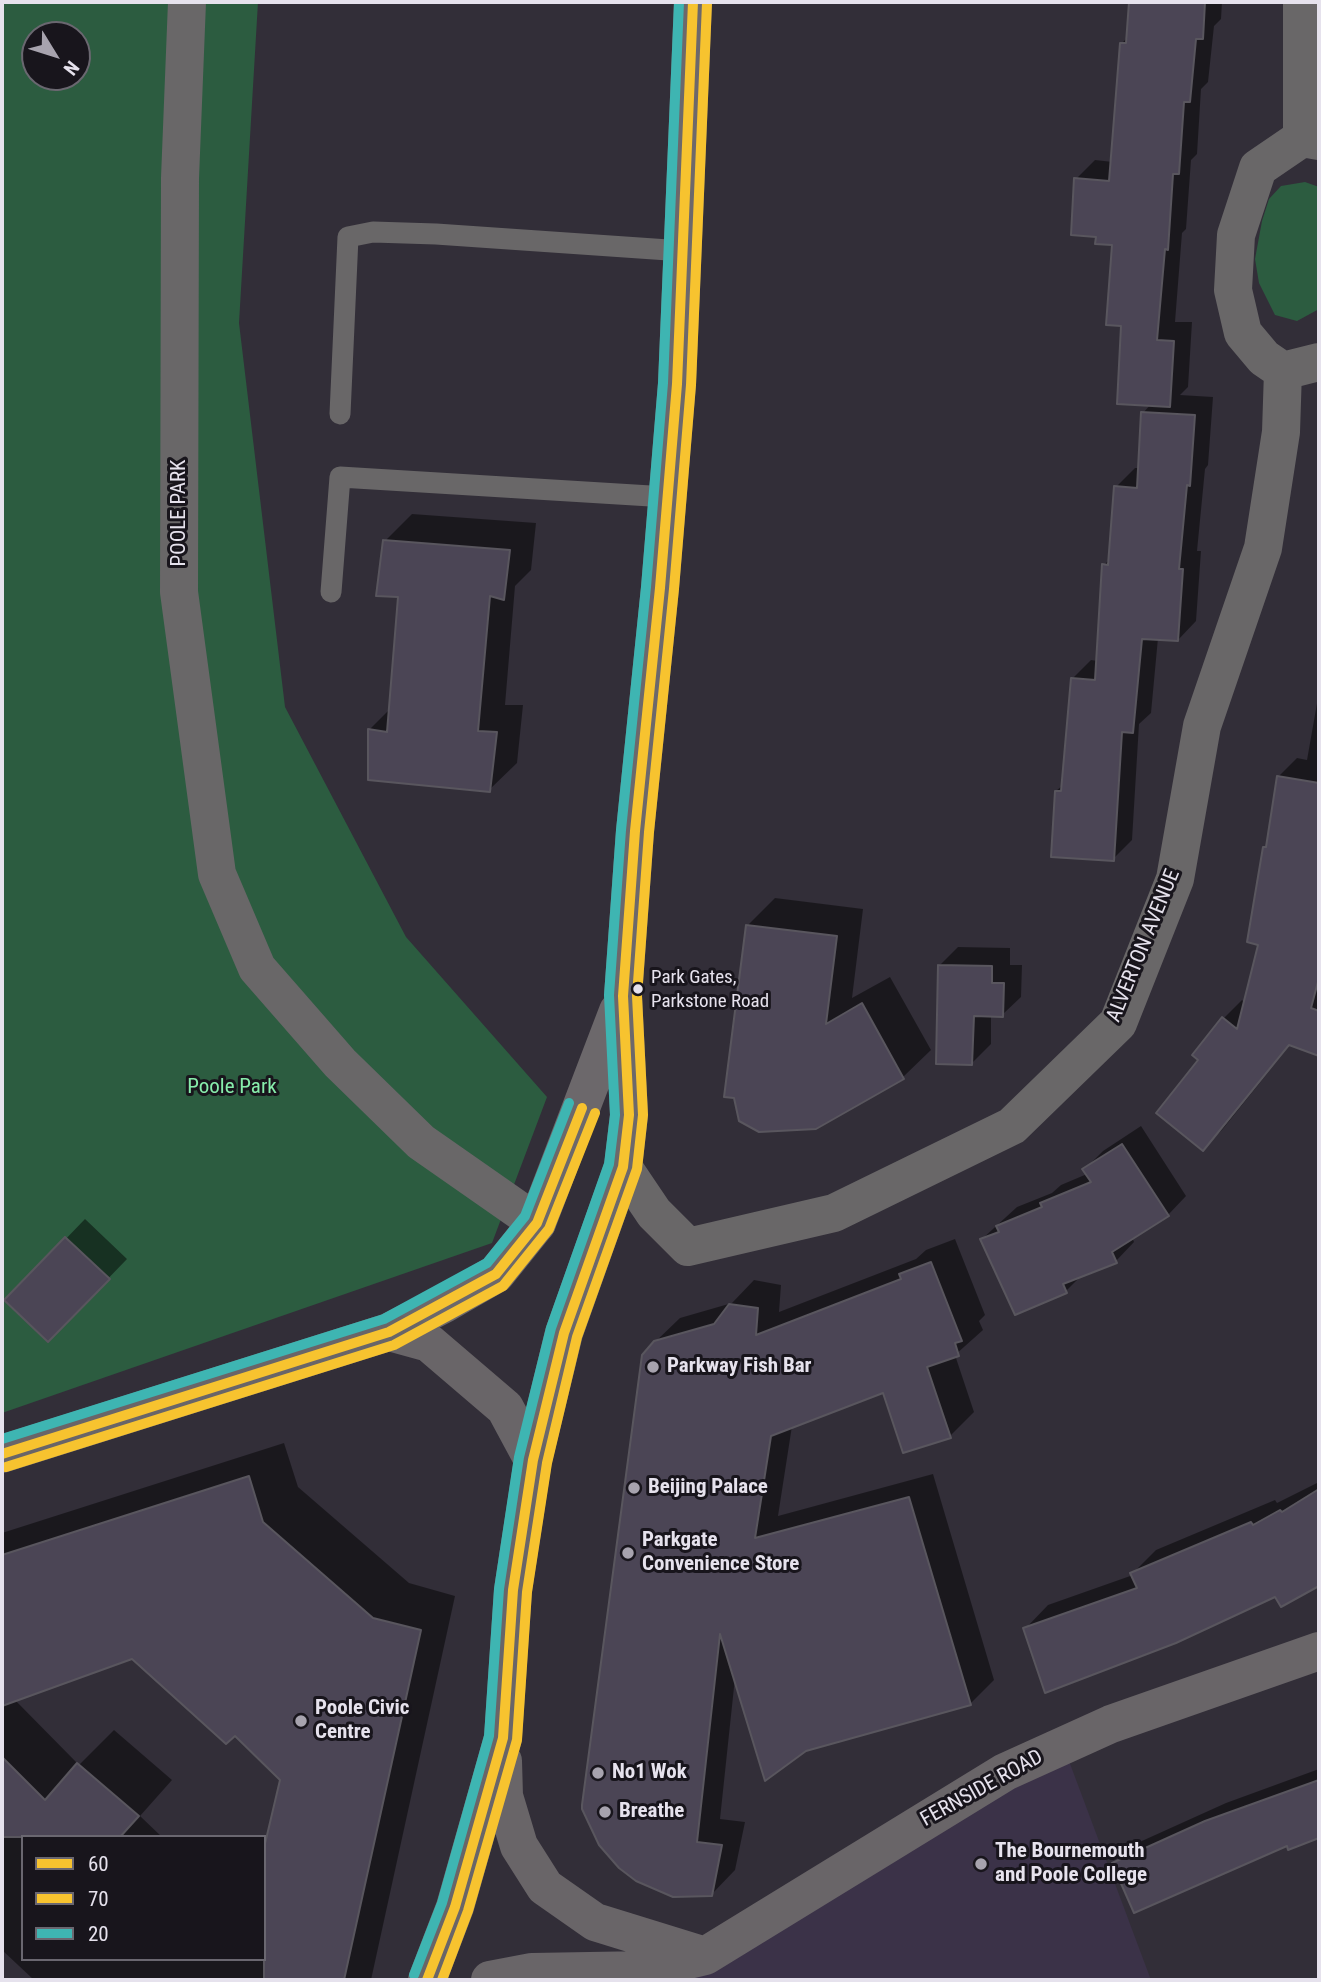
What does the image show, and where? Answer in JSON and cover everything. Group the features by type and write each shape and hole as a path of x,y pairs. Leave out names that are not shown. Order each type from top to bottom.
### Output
{"highway":[{"path":"2,1454 389,1332 429,1343 505,1408 533,1460 513,1590 503,1738 504,1796 519,1846 545,1887 595,1922 695,1968"},
{"name":"FERNSIDE ROAD","path":"490,1980 532,1972 695,1968 1005,1772 1111,1724 1319,1651"},
{"path":"427,1980 455,1907 503,1738"}],"main road":[{"path":"533,1460 564,1333 623,1167 629,1115 623,996 635,831 677,384 693,2"},
{"path":"389,1332 496,1273 537,1223 623,996"}],"street":[{"name":"POOLE PARK","path":"187,2 180,177 180,592 217,874 257,968 340,1063 421,1142 537,1223"},
{"path":"1303,2 1310,139 1258,168 1236,235 1233,290 1243,333 1264,358 1283,371 1319,362"},
{"name":"ALVERTON AVENUE","path":"623,1167 654,1213 688,1247 834,1213 1012,1126 1118,1023 1175,879 1202,726 1264,548 1281,432 1283,371"}],"lane":[{"path":"340,414 348,237 373,232 436,234 683,251"},
{"path":"331,592 340,477 667,497"}],"shaded area":[{"name":"The Bournemouth and Poole College","path":"1063,1745 1151,1980 684,1980"}],"green space":[{"name":"Poole Park","path":"2,2 258,2 239,323 285,707 406,937 547,1097 492,1243 2,1413"},
{"path":"1305,182 1319,187 1319,309 1297,321 1275,315 1259,283 1255,259 1269,199 1281,186"}],"building":[{"path":"1129,2 1205,2 1203,39 1196,39 1190,102 1184,102 1179,174 1173,174 1168,250 1165,249 1157,340 1174,341 1170,407 1117,404 1121,326 1106,325 1112,245 1095,244 1096,237 1071,235 1074,178 1109,181 1120,43 1126,43"},
{"path":"1141,412 1195,415 1190,486 1187,485 1179,569 1183,569 1178,641 1142,639 1133,733 1122,732 1114,861 1051,857 1055,791 1061,791 1071,678 1095,680 1102,564 1108,565 1114,486 1137,488"},
{"path":"383,540 510,550 504,600 490,596 478,731 497,732 490,792 368,780 368,729 387,732 398,597 376,596"},
{"path":"1277,776 1319,783 1319,978 1311,1008 1319,1011 1319,1056 1289,1045 1203,1151 1156,1113 1198,1060 1192,1055 1222,1017 1237,1029 1258,945 1247,942"},
{"path":"746,925 837,936 826,1024 862,1003 904,1079 816,1129 759,1132 739,1121 734,1098 724,1097"},
{"path":"938,965 992,966 992,983 1004,983 1003,1017 974,1016 972,1065 936,1064"},
{"path":"1122,1144 1169,1216 1112,1252 1117,1263 1063,1284 1067,1293 1015,1315 980,1239 999,1232 996,1226 1042,1207 1040,1203 1091,1182 1082,1169"},
{"path":"65,1237 110,1279 48,1342 4,1300"},
{"path":"931,1262 962,1341 955,1343 959,1356 927,1367 951,1438 903,1453 883,1393 771,1436 755,1538 909,1497 971,1705 806,1751 765,1781 720,1634 697,1842 722,1845 712,1896 673,1897 636,1881 619,1868 599,1845 582,1805 642,1355 654,1341 714,1324 729,1304 758,1308 756,1335 901,1279 899,1274"},
{"name":"Poole Civic Centre","path":"249,1476 263,1522 373,1618 421,1630 344,1980 264,1980 266,1840 280,1780 235,1736 226,1744 132,1659 2,1706 2,1555"},
{"path":"1319,1489 1319,1586 1281,1607 1275,1597 1176,1643 1045,1693 1023,1628 1137,1588 1130,1573 1251,1522 1253,1525 1280,1510 1282,1512"},
{"path":"2,1757 45,1800 77,1763 139,1816 122,1835 2,1837"},
{"path":"1319,1780 1319,1838 1288,1850 1287,1846 1134,1913 1112,1863 1205,1821"}],"transit line":[{"name":"20","path":"414,1975 442,1903 489,1736 499,1589 519,1457 551,1328 609,1164 615,1115 609,995 621,830 646,587 663,383 679,2"},
{"name":"60","path":"427,1980 455,1907 503,1738 513,1590 533,1460 564,1333 623,1167 629,1115 623,996 635,831 660,588 677,384 693,2"},
{"name":"70","path":"442,1980 468,1911 517,1740 527,1592 547,1463 577,1337 637,1169 643,1115 637,996 649,832 674,589 691,385 707,3"},
{"name":"20","path":"2,1439 384,1319 487,1263 525,1216 569,1103"},
{"name":"60","path":"2,1454 389,1332 496,1274 537,1223 582,1108"},
{"name":"70","path":"6,1467 394,1345 503,1286 549,1229 595,1113"}],"place":[{"name":"Park Gates, Parkstone Road","path":"638,989"},
{"name":"Parkway Fish Bar","path":"653,1367"},
{"name":"Beijing Palace","path":"634,1488"},
{"name":"Parkgate Convenience Store","path":"628,1553"},
{"name":"Poole Civic Centre","path":"301,1721"},
{"name":"No1 Wok","path":"598,1773"},
{"name":"Breathe","path":"605,1812"},
{"name":"The Bournemouth and Poole College","path":"981,1864"}]}
